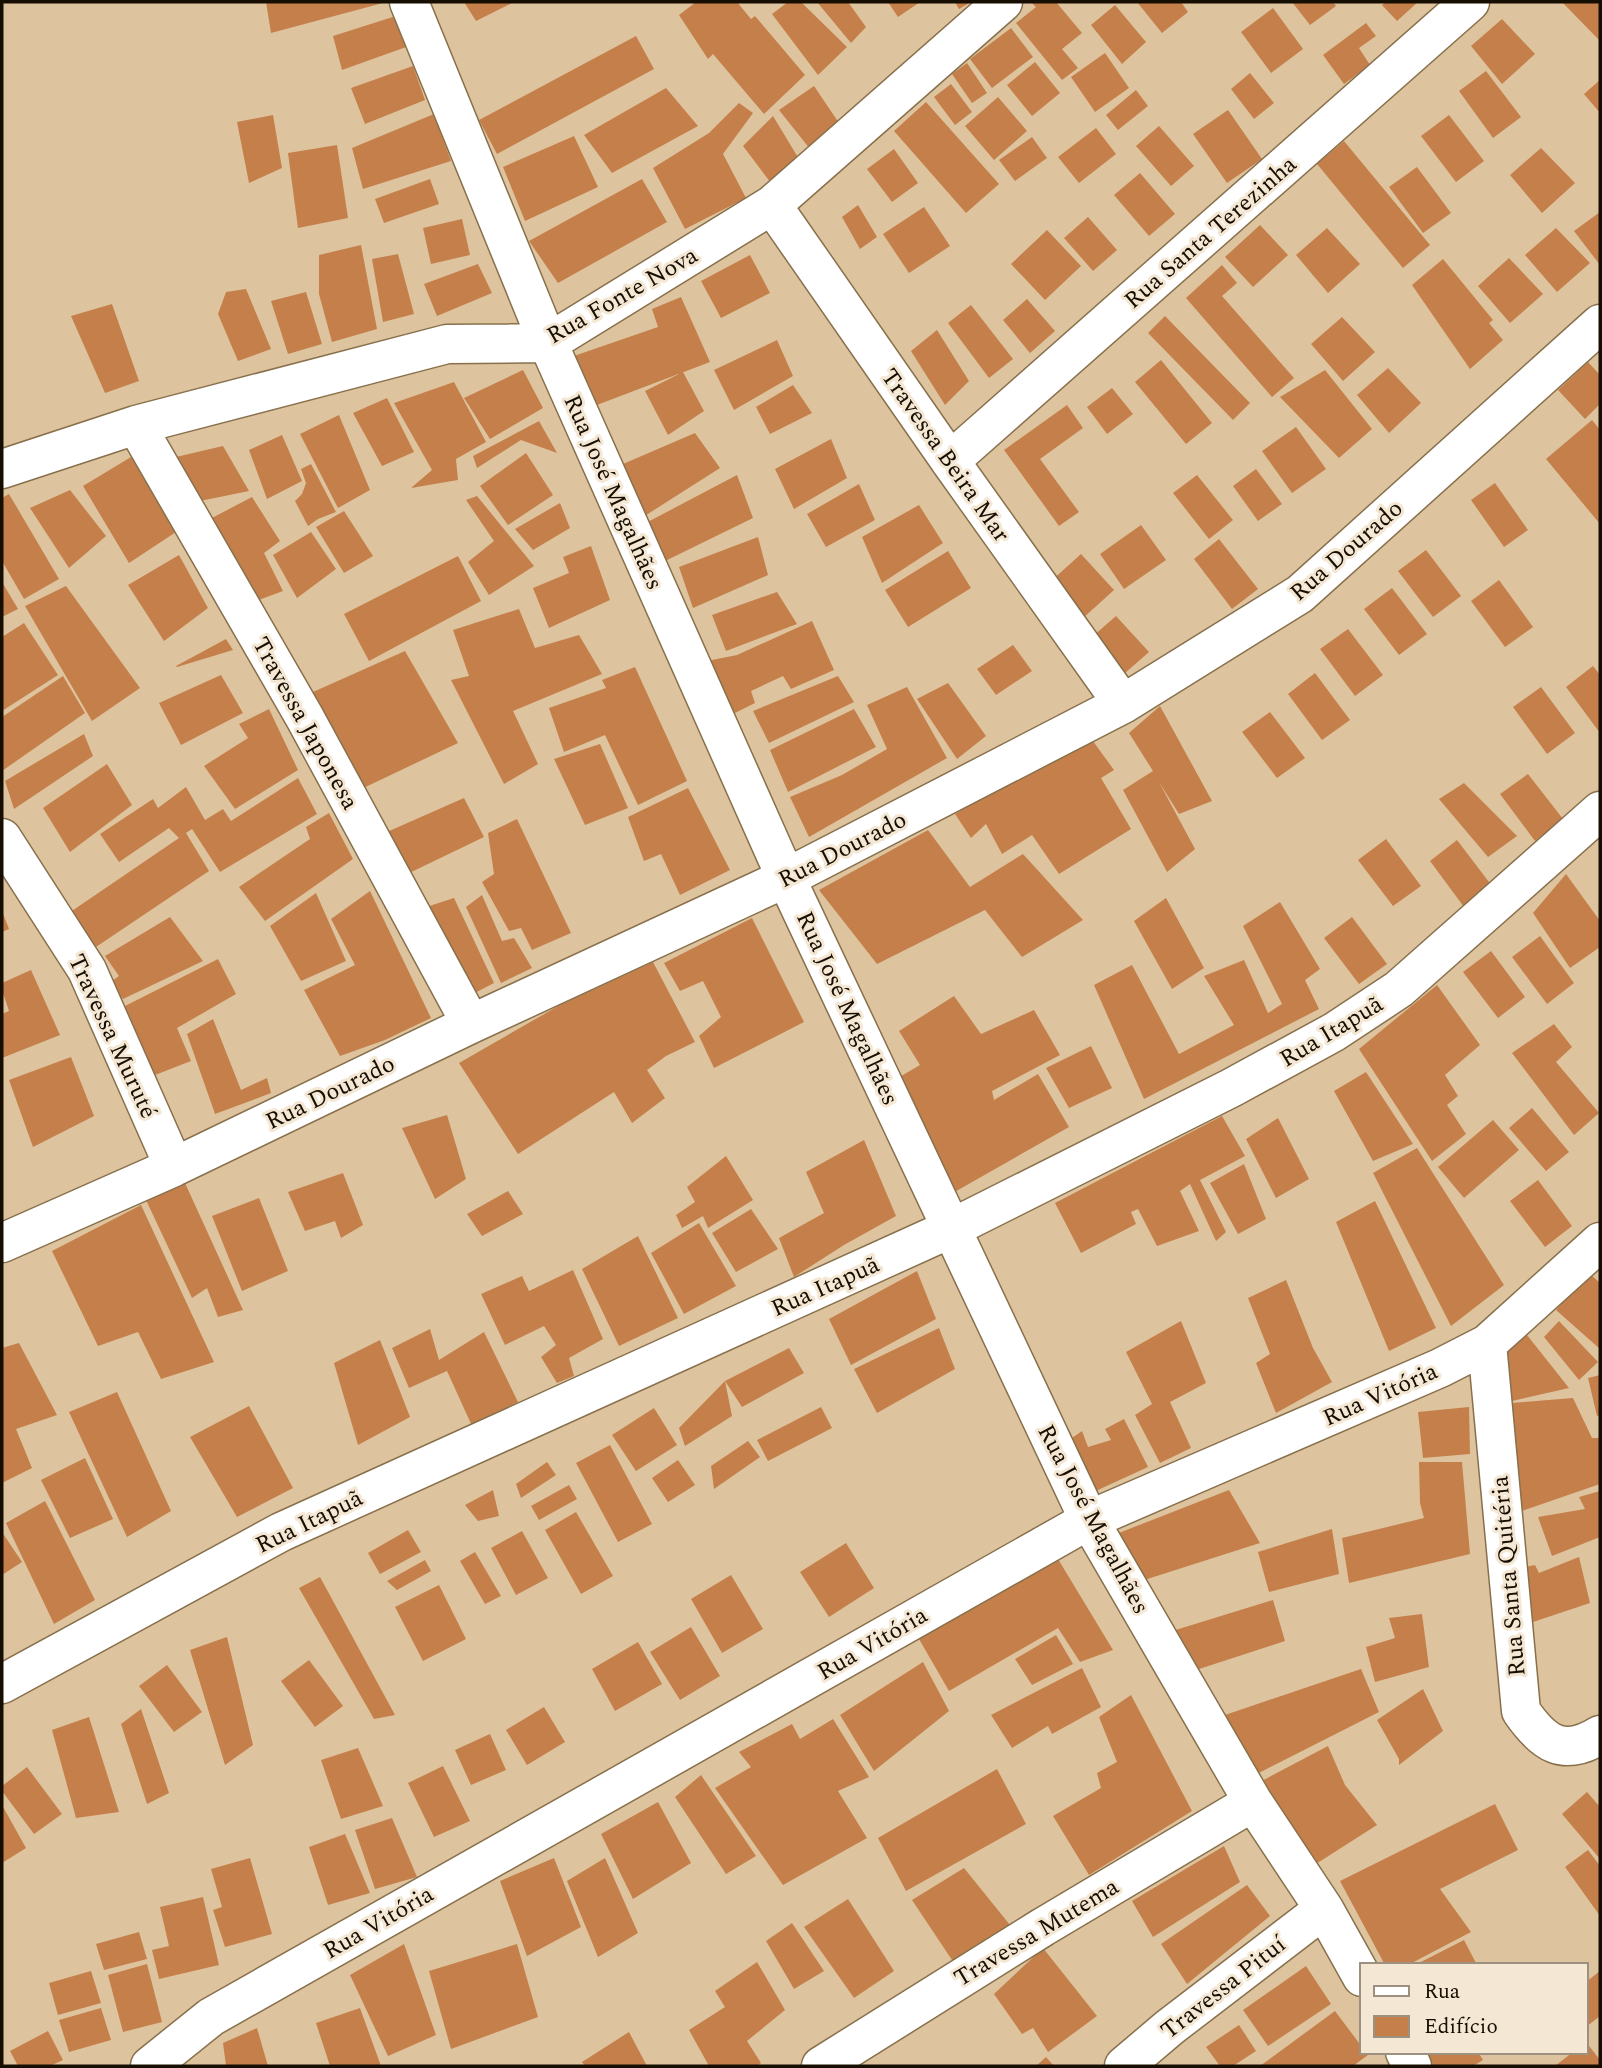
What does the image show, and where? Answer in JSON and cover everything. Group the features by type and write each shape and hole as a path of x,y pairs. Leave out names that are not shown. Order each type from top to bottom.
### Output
{"street":[{"name":"Rua José Magalhães","path":"409,2 548,343 786,878 1089,1520 1253,1802 1324,1909 1360,1973"},
{"name":"Rua Fonte Nova","path":"2,469 136,425 447,344 548,343 772,205 1003,2"},
{"name":"Rua Santa Terezinha","path":"950,461 1470,2"},
{"name":"Travessa Beira Mar","path":"772,205 1122,704"},
{"name":"Rua Dourado","path":"2,1243 174,1167 471,1024 786,878 1122,704 1300,594 1600,324"},
{"name":"Travessa Japonesa","path":"136,425 305,718 471,1024"},
{"name":"Rua Itapuã","path":"2,1685 281,1532 952,1228 1231,1088 1334,1032 1399,989 1600,811"},
{"name":"Travessa Muruté","path":"2,838 87,970 174,1167"},
{"name":"Rua Vitória","path":"150,2066 211,2017 1089,1520 1440,1368 1487,1344 1600,1242"},
{"name":"Rua Santa Quitéria","path":"1487,1344 1521,1711 1534,1730 1549,1742 1564,1747 1581,1745 1600,1735"},
{"name":"Travessa Mutema","path":"821,2066 1043,1927 1253,1802"},
{"name":"Travessa Pituí","path":"1124,2066 1170,2027 1324,1909"}],"building":[{"path":"266,2 383,2 383,3 271,33"},
{"path":"464,2 514,2 476,21"},
{"path":"696,2 737,2 751,19 755,16 805,75 764,114 713,54 708,59 679,15"},
{"path":"788,2 801,2 847,47 818,75 772,14"},
{"path":"817,2 848,2 866,27 851,43"},
{"path":"888,2 920,2 898,17"},
{"path":"955,2 971,2 959,9"},
{"path":"1031,2 1056,2 1082,33 1062,49 1078,68 1062,80 1016,23 1036,7"},
{"path":"1137,2 1181,2 1188,12 1162,33"},
{"path":"1292,2 1333,2 1336,6 1310,25"},
{"path":"1386,2 1418,2 1397,21 1382,5"},
{"path":"1562,2 1600,2 1600,41"},
{"path":"1115,5 1146,42 1122,64 1091,25"},
{"path":"1273,8 1303,49 1271,73 1241,32"},
{"path":"399,15 409,46 342,70 333,36"},
{"path":"1502,19 1535,54 1502,84 1471,46"},
{"path":"1366,23 1376,36 1359,48 1370,65 1344,84 1323,55"},
{"path":"1011,28 1033,57 992,88 970,59"},
{"path":"636,36 654,69 497,154 479,120"},
{"path":"1105,53 1129,88 1095,112 1071,77"},
{"path":"1035,62 1060,93 1032,116 1007,85"},
{"path":"967,63 987,93 972,103 952,74"},
{"path":"413,66 425,100 365,124 351,88"},
{"path":"1486,71 1521,117 1493,138 1459,91"},
{"path":"1250,73 1274,103 1254,119 1231,89"},
{"path":"1600,80 1600,113 1584,94"},
{"path":"951,84 972,112 955,125 934,97"},
{"path":"814,86 839,123 814,154 779,110"},
{"path":"666,88 698,126 612,173 584,135"},
{"path":"1136,90 1148,106 1118,130 1106,115"},
{"path":"998,97 1027,131 994,160 965,126"},
{"path":"926,102 999,184 966,213 894,131"},
{"path":"739,103 753,113 723,154 746,198 685,229 653,168 709,133"},
{"path":"1228,110 1262,159 1227,183 1193,134"},
{"path":"434,114 451,161 363,189 352,148"},
{"path":"273,115 282,168 249,183 237,122"},
{"path":"1449,115 1484,161 1456,182 1421,136"},
{"path":"773,116 802,164 774,187 743,146"},
{"path":"1159,126 1194,166 1171,186 1136,146"},
{"path":"1096,128 1116,154 1079,183 1058,157"},
{"path":"574,136 598,187 525,221 503,167"},
{"path":"1032,137 1047,158 1015,181 999,160"},
{"path":"1344,141 1430,245 1403,268 1317,164"},
{"path":"337,145 348,218 298,228 288,153"},
{"path":"1541,148 1575,183 1542,213 1510,175"},
{"path":"894,149 918,183 892,202 867,169"},
{"path":"1417,167 1451,213 1423,233 1389,187"},
{"path":"1140,173 1175,214 1149,236 1114,195"},
{"path":"430,179 439,204 384,223 375,199"},
{"path":"642,179 667,222 558,283 529,241"},
{"path":"858,205 877,237 860,249 842,217"},
{"path":"924,207 950,246 909,273 883,234"},
{"path":"1600,212 1600,265 1574,231"},
{"path":"1088,217 1117,250 1093,271 1064,238"},
{"path":"462,219 470,255 431,264 423,228"},
{"path":"1260,225 1288,255 1253,287 1225,257"},
{"path":"1327,228 1360,264 1328,293 1296,255"},
{"path":"1556,228 1590,263 1557,292 1525,255"},
{"path":"1047,230 1081,266 1045,300 1011,264"},
{"path":"361,245 377,329 332,342 319,294 319,255"},
{"path":"398,254 414,314 383,322 372,259"},
{"path":"750,255 770,293 721,318 701,281"},
{"path":"1509,258 1543,294 1510,323 1478,286"},
{"path":"1443,259 1493,320 1489,323 1503,340 1470,369 1412,285"},
{"path":"478,264 492,293 437,316 424,284"},
{"path":"1222,265 1237,283 1222,296 1294,378 1272,397 1186,298"},
{"path":"246,289 271,349 238,361 218,314 226,292"},
{"path":"306,292 322,344 288,354 271,301"},
{"path":"681,297 710,362 589,408 571,357 658,327 652,309"},
{"path":"1027,299 1055,331 1030,353 1003,320"},
{"path":"112,304 139,381 105,393 71,316"},
{"path":"971,305 1013,359 989,378 948,323"},
{"path":"1165,316 1250,403 1233,420 1148,333"},
{"path":"1342,317 1375,352 1343,381 1311,344"},
{"path":"937,330 969,381 945,405 911,351"},
{"path":"777,340 793,376 734,410 714,370"},
{"path":"1161,360 1212,423 1186,444 1135,382"},
{"path":"1588,362 1600,375 1600,404 1585,419 1558,390"},
{"path":"1388,368 1421,403 1389,433 1357,395"},
{"path":"523,370 543,408 490,439 464,398"},
{"path":"1325,370 1372,429 1339,458 1280,397"},
{"path":"683,372 704,411 668,435 645,391"},
{"path":"454,382 486,442 456,459 458,480 411,488 432,470 394,403"},
{"path":"793,385 812,413 770,434 756,407"},
{"path":"1112,388 1133,414 1107,434 1087,407"},
{"path":"387,398 414,452 382,466 353,413"},
{"path":"1067,405 1083,428 1040,459 1079,512 1059,526 1004,450"},
{"path":"339,415 370,490 338,508 300,434"},
{"path":"1592,420 1600,430 1600,524 1546,459"},
{"path":"539,421 557,453 521,440 477,468 473,456"},
{"path":"1296,427 1326,469 1292,493 1262,451"},
{"path":"695,433 720,468 640,519 616,467"},
{"path":"282,435 302,481 267,499 249,450"},
{"path":"831,439 847,478 794,509 775,469"},
{"path":"223,446 249,491 200,501 176,457"},
{"path":"526,453 553,495 508,525 480,486"},
{"path":"131,457 176,532 129,563 83,486"},
{"path":"311,464 336,512 308,526 295,501 302,494 306,483 301,469"},
{"path":"1256,469 1282,504 1258,521 1233,486"},
{"path":"737,475 753,518 661,563 642,525"},
{"path":"1197,475 1233,520 1209,539 1173,493"},
{"path":"1495,483 1528,530 1504,547 1471,500"},
{"path":"859,484 875,520 826,547 807,514"},
{"path":"70,490 106,536 69,568 30,508"},
{"path":"9,494 59,579 24,599 2,561 2,498"},
{"path":"477,496 534,566 489,595 468,562 494,541 466,500"},
{"path":"252,497 280,541 264,553 283,591 256,601 210,519"},
{"path":"560,503 570,528 533,550 515,529"},
{"path":"919,505 943,543 882,583 862,537"},
{"path":"344,511 373,556 344,573 316,527"},
{"path":"1141,525 1166,560 1124,589 1100,554"},
{"path":"311,532 336,569 297,598 273,555"},
{"path":"758,537 768,575 693,608 679,567"},
{"path":"1219,539 1258,589 1232,609 1194,559"},
{"path":"591,546 610,600 549,628 533,588 569,573 563,557"},
{"path":"1426,550 1461,596 1433,617 1398,571"},
{"path":"948,551 971,588 908,627 885,590"},
{"path":"1081,554 1114,590 1082,619 1050,582"},
{"path":"179,555 208,608 164,641 128,585"},
{"path":"458,556 481,601 369,661 344,614"},
{"path":"1499,580 1533,627 1505,647 1471,601"},
{"path":"2,582 18,609 2,617"},
{"path":"66,586 140,688 92,721 25,606"},
{"path":"1392,588 1427,634 1399,655 1364,609"},
{"path":"777,592 797,624 726,651 712,615"},
{"path":"519,609 535,648 579,635 602,674 513,711 538,764 504,784 451,680 469,676 453,630"},
{"path":"1116,616 1149,652 1116,681 1085,643"},
{"path":"812,621 834,670 791,689 783,676 751,691 755,703 725,718 702,662 737,655"},
{"path":"24,623 58,675 2,711 2,637"},
{"path":"1348,629 1383,675 1355,696 1320,649"},
{"path":"226,639 233,650 176,666"},
{"path":"1013,645 1032,671 996,695 977,669"},
{"path":"405,651 458,743 355,792 304,696"},
{"path":"1593,666 1600,675 1600,733 1566,687"},
{"path":"635,667 687,781 638,805 605,735 564,752 549,708 606,688 602,680"},
{"path":"1315,673 1350,720 1322,740 1288,694"},
{"path":"221,675 243,713 181,745 159,703"},
{"path":"63,676 85,713 2,771 2,717"},
{"path":"838,676 854,702 769,743 753,711"},
{"path":"948,683 986,736 957,759 917,699"},
{"path":"907,687 947,758 809,837 790,797 842,775 887,749 867,705"},
{"path":"1541,687 1575,733 1547,754 1513,707"},
{"path":"1160,706 1212,801 1179,814 1159,782 1195,849 1167,872 1123,790 1153,771 1129,733"},
{"path":"269,709 298,770 235,809 204,766 248,738 239,724"},
{"path":"854,709 876,747 788,792 770,750"},
{"path":"1270,712 1305,758 1277,778 1242,732"},
{"path":"84,734 93,756 14,809 5,781"},
{"path":"1090,737 1114,770 1101,778 1131,829 1059,874 1032,835 1002,854 986,824 971,838 955,814"},
{"path":"600,744 628,808 585,825 554,759"},
{"path":"107,764 132,805 70,852 43,808"},
{"path":"1528,774 1563,819 1535,841 1500,794"},
{"path":"298,778 317,814 220,872 192,829 186,833 209,871 87,953 63,917 179,838 169,828 119,862 100,834 153,799 158,808 186,787 205,820 223,809 231,821"},
{"path":"1464,783 1517,836 1488,857 1439,799"},
{"path":"688,788 730,870 680,895 661,854 644,861 628,817"},
{"path":"464,798 484,837 401,877 380,835"},
{"path":"329,813 353,859 265,921 239,887 310,839 306,827"},
{"path":"517,819 571,933 532,950 521,928 509,931 482,882 494,874 488,833"},
{"path":"928,830 970,887 1023,854 1083,920 1022,957 985,910 877,964 819,890"},
{"path":"1386,839 1421,886 1393,906 1358,860"},
{"path":"1457,840 1492,886 1464,907 1430,861"},
{"path":"1566,874 1600,921 1600,947 1570,968 1533,913"},
{"path":"370,891 431,1018 385,1040 340,1056 304,990 355,965 331,919"},
{"path":"316,893 346,961 301,981 270,926"},
{"path":"482,895 502,941 514,938 532,968 501,983 466,907"},
{"path":"454,898 494,983 467,997 417,910"},
{"path":"1166,898 1204,968 1172,989 1134,921"},
{"path":"1280,902 1320,969 1305,980 1319,1009 1144,1099 1094,985 1132,965 1179,1054 1234,1025 1204,976 1244,960 1268,1013 1282,1004 1243,926"},
{"path":"2,911 9,929 2,932"},
{"path":"170,917 203,961 123,999 109,983 119,976 105,956"},
{"path":"1352,917 1387,964 1359,984 1324,938"},
{"path":"752,918 804,1022 714,1068 699,1036 721,1017 703,981 680,991 664,963"},
{"path":"1540,936 1574,983 1547,1004 1512,957"},
{"path":"1491,951 1525,997 1498,1018 1463,972"},
{"path":"218,959 236,994 177,1028 191,1061 155,1075 125,1006"},
{"path":"653,962 695,1042 666,1056 647,1070 665,1098 632,1123 614,1092 518,1154 459,1063 560,1005"},
{"path":"31,970 60,1035 2,1058 2,1014 9,1011 2,983"},
{"path":"1437,985 1480,1045 1445,1075 1458,1096 1447,1105 1466,1134 1432,1161 1359,1049"},
{"path":"954,996 981,1034 1034,1010 1060,1055 992,1091 994,1100 1038,1074 1069,1127 951,1194 891,1082 920,1065 899,1031"},
{"path":"213,1019 241,1090 267,1078 271,1093 215,1114 187,1034"},
{"path":"1554,1024 1572,1047 1556,1062 1599,1113 1574,1135 1512,1053"},
{"path":"1091,1046 1112,1088 1069,1108 1046,1068"},
{"path":"71,1057 94,1116 33,1147 9,1080"},
{"path":"1366,1072 1413,1144 1373,1161 1334,1091"},
{"path":"1532,1108 1569,1152 1546,1171 1509,1128"},
{"path":"447,1115 466,1179 435,1199 402,1128"},
{"path":"1222,1116 1245,1156 1200,1180 1226,1232 1216,1241 1190,1184 1180,1191 1199,1231 1157,1246 1138,1209 1131,1212 1136,1224 1081,1253 1055,1203"},
{"path":"1278,1118 1309,1179 1276,1198 1246,1139"},
{"path":"1493,1120 1519,1150 1464,1198 1438,1167"},
{"path":"864,1140 896,1216 794,1277 779,1238 824,1213 806,1172"},
{"path":"1417,1148 1504,1285 1451,1326 1373,1173"},
{"path":"726,1156 753,1200 708,1228 703,1216 682,1228 676,1215 695,1202 687,1187"},
{"path":"1244,1164 1266,1219 1238,1234 1210,1183"},
{"path":"343,1173 363,1225 341,1238 335,1221 305,1231 288,1192"},
{"path":"1538,1180 1572,1226 1545,1247 1510,1201"},
{"path":"185,1183 243,1310 218,1317 207,1288 192,1298 146,1200"},
{"path":"508,1191 523,1214 482,1236 467,1214"},
{"path":"259,1198 288,1271 242,1291 212,1216"},
{"path":"1375,1201 1436,1328 1389,1351 1336,1222"},
{"path":"141,1205 214,1362 161,1379 138,1332 98,1346 52,1251"},
{"path":"751,1209 778,1249 736,1272 712,1233"},
{"path":"699,1223 736,1286 684,1314 651,1253"},
{"path":"638,1236 678,1318 619,1346 582,1269"},
{"path":"573,1270 603,1339 569,1358 574,1376 557,1383 541,1357 556,1345 544,1326 505,1345 481,1294 522,1276 529,1291"},
{"path":"917,1271 936,1319 851,1365 829,1319"},
{"path":"1589,1273 1600,1283 1600,1349 1556,1310"},
{"path":"1286,1280 1313,1348 1332,1382 1276,1413 1256,1363 1270,1354 1248,1298"},
{"path":"1181,1321 1206,1383 1170,1402 1191,1448 1160,1463 1135,1415 1152,1404 1126,1352"},
{"path":"1559,1321 1598,1362 1579,1380 1544,1337"},
{"path":"939,1328 955,1369 877,1413 854,1369"},
{"path":"430,1329 439,1360 484,1332 518,1402 472,1426 447,1371 409,1388 392,1348"},
{"path":"1527,1335 1569,1388 1508,1402 1493,1364"},
{"path":"380,1340 410,1417 358,1445 334,1363"},
{"path":"19,1343 57,1415 16,1429 32,1468 2,1483 2,1348"},
{"path":"789,1348 804,1373 742,1407 725,1381"},
{"path":"1600,1375 1600,1415 1597,1416 1588,1378"},
{"path":"725,1381 732,1416 685,1446 679,1428"},
{"path":"117,1392 171,1511 127,1537 69,1412"},
{"path":"1573,1398 1592,1438 1600,1438 1600,1484 1522,1511 1499,1404"},
{"path":"249,1406 293,1488 237,1517 190,1437"},
{"path":"821,1407 832,1428 768,1461 757,1440"},
{"path":"1469,1407 1470,1454 1423,1458 1418,1412"},
{"path":"654,1408 677,1445 636,1471 612,1435"},
{"path":"1124,1419 1148,1467 1087,1495 1062,1445 1082,1431 1088,1447 1111,1440 1105,1429"},
{"path":"748,1441 760,1457 714,1489 711,1466"},
{"path":"610,1445 652,1524 618,1542 576,1463"},
{"path":"85,1458 113,1519 70,1538 41,1480"},
{"path":"678,1460 695,1485 668,1502 652,1478"},
{"path":"547,1462 556,1475 521,1498 516,1484"},
{"path":"1419,1462 1462,1462 1470,1554 1349,1583 1342,1538 1424,1518 1420,1503"},
{"path":"569,1485 577,1499 539,1520 531,1506"},
{"path":"493,1490 499,1516 478,1521 465,1505"},
{"path":"1229,1490 1260,1543 1138,1582 1111,1536"},
{"path":"1600,1491 1600,1537 1552,1556 1538,1517 1585,1509 1579,1497"},
{"path":"45,1501 95,1600 54,1624 6,1523"},
{"path":"576,1512 613,1576 581,1594 545,1530"},
{"path":"1332,1529 1339,1574 1269,1592 1258,1552"},
{"path":"408,1530 421,1552 380,1574 368,1553"},
{"path":"522,1531 548,1578 516,1595 491,1548"},
{"path":"2,1532 22,1562 2,1575"},
{"path":"846,1543 874,1588 829,1617 800,1572"},
{"path":"475,1552 501,1596 485,1604 460,1561"},
{"path":"1579,1557 1590,1603 1521,1626 1520,1568 1535,1565 1539,1573"},
{"path":"1058,1559 1113,1650 1080,1662 1058,1628 949,1691 919,1639"},
{"path":"425,1560 431,1571 397,1590 387,1581"},
{"path":"731,1575 763,1629 722,1653 691,1599"},
{"path":"320,1577 395,1715 374,1719 299,1588"},
{"path":"439,1585 466,1639 423,1661 395,1607"},
{"path":"1273,1600 1285,1641 1190,1672 1169,1632"},
{"path":"1422,1614 1429,1667 1375,1682 1366,1647 1395,1638 1389,1618"},
{"path":"691,1627 720,1676 680,1700 650,1652"},
{"path":"1056,1635 1073,1664 1032,1685 1015,1659"},
{"path":"227,1637 253,1745 225,1765 190,1650"},
{"path":"638,1642 662,1684 615,1711 592,1669"},
{"path":"309,1660 343,1706 315,1727 281,1681"},
{"path":"923,1662 949,1711 874,1771 840,1715"},
{"path":"167,1665 202,1712 174,1732 139,1686"},
{"path":"1082,1668 1101,1707 1052,1734 1048,1726 1012,1748 991,1715"},
{"path":"1361,1669 1379,1712 1249,1778 1222,1716"},
{"path":"1423,1689 1443,1731 1399,1765 1399,1759 1377,1720"},
{"path":"1131,1695 1192,1811 1089,1875 1053,1816 1101,1788 1097,1773 1117,1762 1099,1717"},
{"path":"544,1707 565,1742 527,1765 506,1730"},
{"path":"141,1709 169,1793 147,1804 121,1724"},
{"path":"89,1717 119,1812 76,1818 52,1730"},
{"path":"833,1719 869,1777 838,1791 867,1838 783,1885 715,1788 751,1767 739,1752 792,1724 800,1739"},
{"path":"490,1734 506,1770 471,1785 455,1750"},
{"path":"1328,1746 1345,1785 1377,1825 1308,1869 1256,1784"},
{"path":"358,1748 383,1806 341,1819 321,1760"},
{"path":"443,1766 470,1821 434,1837 408,1783"},
{"path":"27,1767 62,1814 34,1834 2,1791 2,1786"},
{"path":"997,1769 1026,1824 906,1891 878,1838"},
{"path":"701,1775 756,1856 726,1874 675,1797"},
{"path":"1587,1792 1600,1807 1600,1859 1562,1814"},
{"path":"658,1802 691,1863 633,1899 601,1834"},
{"path":"1495,1804 1518,1850 1440,1889 1471,1932 1412,1963 1384,1963 1340,1881"},
{"path":"2,1805 26,1848 2,1863"},
{"path":"392,1818 417,1877 375,1889 355,1830"},
{"path":"345,1834 370,1893 328,1905 309,1847"},
{"path":"1224,1846 1240,1882 1153,1937 1132,1901"},
{"path":"1588,1850 1600,1866 1600,1916 1565,1867"},
{"path":"250,1858 272,1934 225,1947 213,1910 222,1907 211,1869"},
{"path":"554,1858 581,1927 527,1956 500,1881"},
{"path":"605,1858 638,1933 598,1957 567,1881"},
{"path":"964,1868 1010,1925 956,1966 912,1900"},
{"path":"1247,1885 1270,1916 1187,1984 1161,1944"},
{"path":"203,1897 219,1965 159,1979 152,1950 169,1946 160,1907"},
{"path":"848,1899 894,1971 854,1998 804,1927"},
{"path":"792,1923 824,1971 794,1989 766,1941"},
{"path":"139,1932 147,1959 104,1970 96,1944"},
{"path":"1464,1940 1476,1963 1419,1963"},
{"path":"404,1944 436,2035 388,2056 350,1975"},
{"path":"517,1944 538,2017 451,2049 429,1971"},
{"path":"1043,1948 1097,2016 1048,2052 1033,2028 1022,2034 994,1994"},
{"path":"757,1962 785,2010 747,2041 761,2063 757,2066 709,2066 689,2030 725,2007 715,1991"},
{"path":"147,1964 162,2022 123,2032 108,1975"},
{"path":"1306,1966 1331,2004 1268,2046 1243,2010"},
{"path":"91,1971 101,2003 58,2015 49,1983"},
{"path":"1600,1971 1600,2016 1588,2025 1588,1980"},
{"path":"101,2008 111,2040 69,2052 59,2020"},
{"path":"360,2008 381,2066 330,2066 316,2023"},
{"path":"1335,2011 1360,2044 1360,2054 1368,2055 1353,2066 1260,2066"},
{"path":"1239,2025 1256,2051 1233,2066 1220,2066 1206,2047"},
{"path":"257,2028 268,2066 226,2066 223,2043"},
{"path":"48,2031 63,2060 50,2066 18,2066 10,2051"},
{"path":"629,2032 647,2066 585,2066 582,2062"},
{"path":"1588,2045 1600,2060 1600,2066 1555,2066 1570,2054 1588,2054"},
{"path":"1419,2054 1479,2054 1483,2060 1473,2066 1426,2066"},
{"path":"1046,2057 1054,2066 1036,2066"}]}
